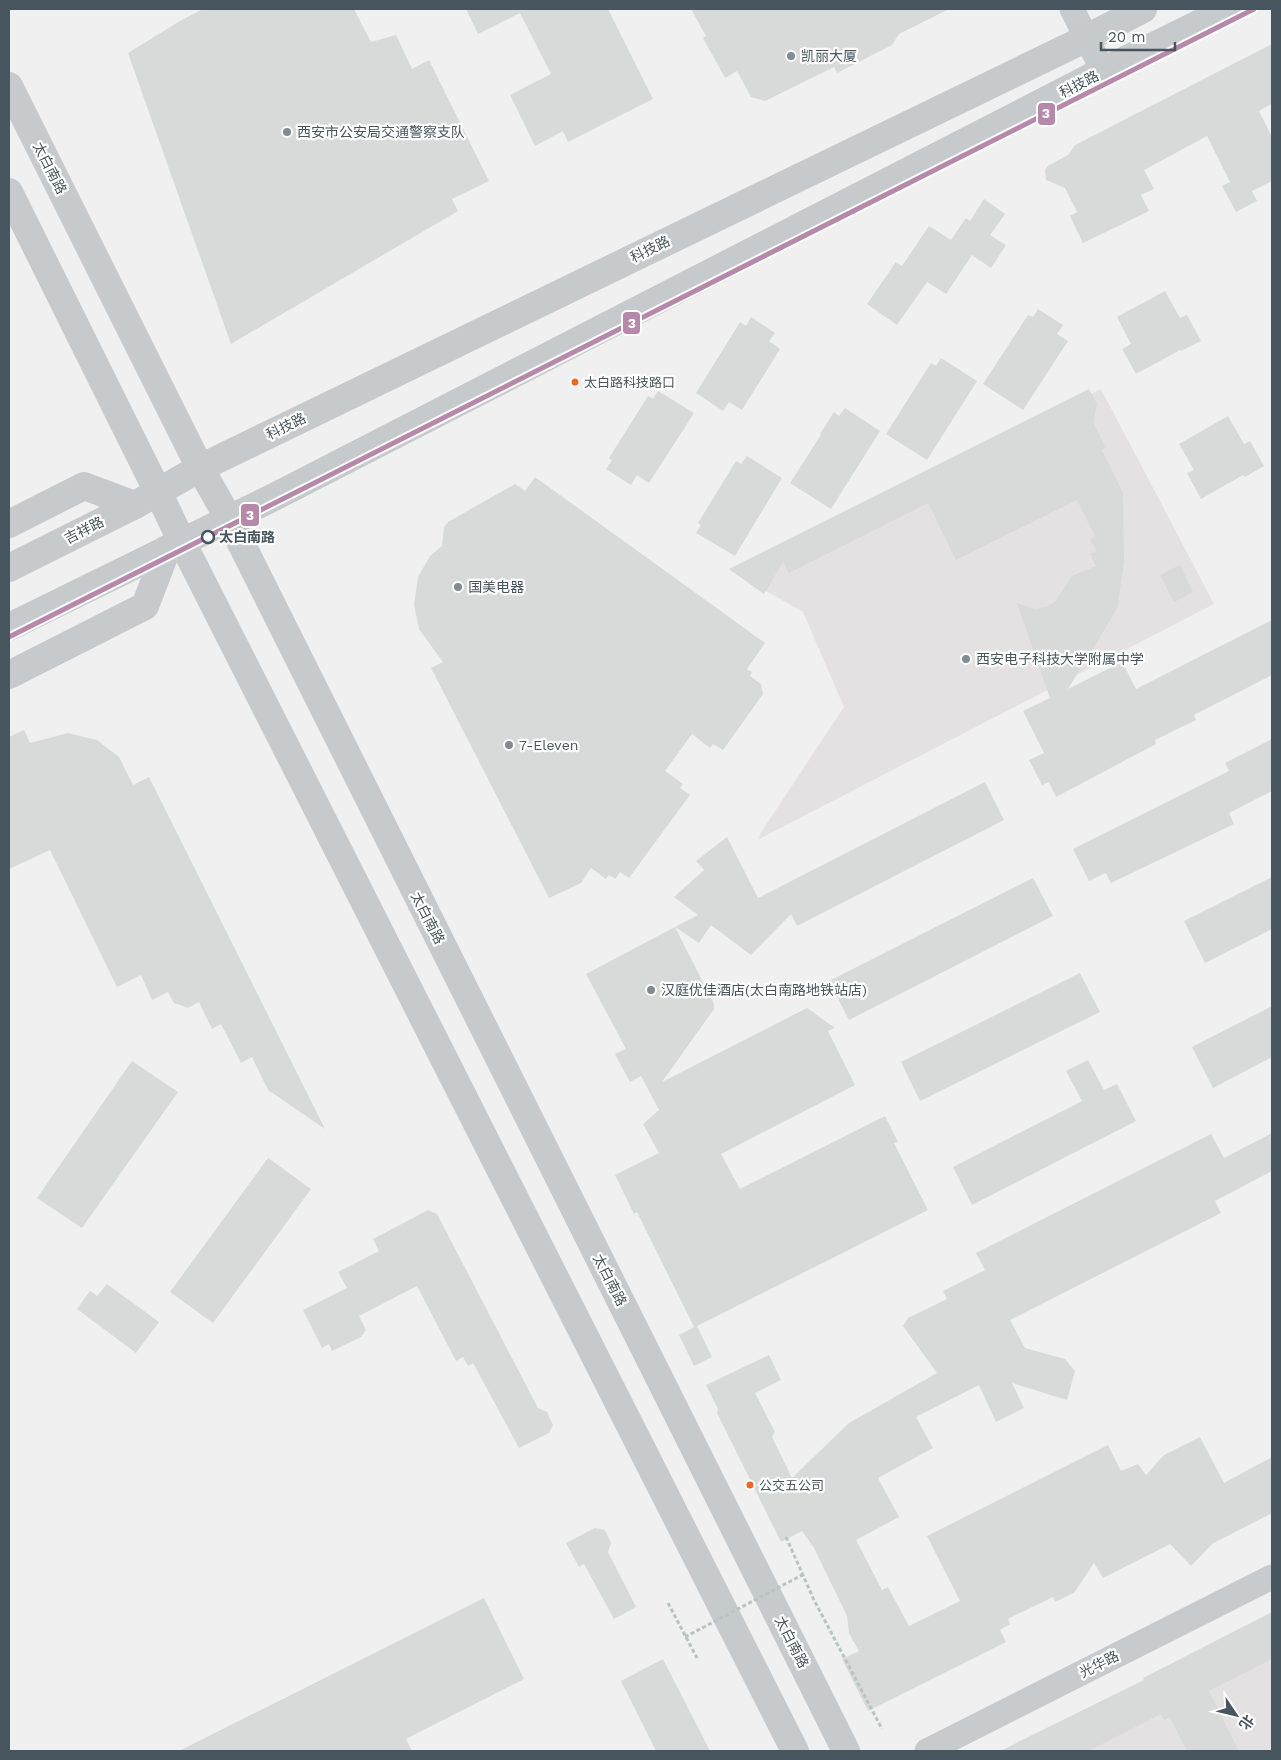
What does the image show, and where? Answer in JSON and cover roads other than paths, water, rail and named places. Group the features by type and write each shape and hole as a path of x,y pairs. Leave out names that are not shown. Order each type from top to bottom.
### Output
{"main road":[{"name":"科技路","path":"158,492 200,468 1143,9"},
{"name":"科技路","path":"174,545 228,520 552,356 1103,71 1229,9"},
{"name":"太白南路","path":"9,86 846,1751"},
{"path":"9,192 158,492 174,545 795,1751"},
{"path":"9,524 84,486 135,505"},
{"name":"吉祥路","path":"9,568 158,492"},
{"path":"9,627 174,545"},
{"path":"9,675 145,606 174,545"}],"street":[{"path":"1072,9 1103,71"},
{"name":"光华路","path":"927,1751 1272,1577"}],"place":[{"name":"凯丽大厦","path":"791,56"},
{"name":"西安市公安局交通警察支队","path":"287,132"},
{"name":"太白路科技路口","path":"575,382"},
{"name":"太白南路","path":"208,537"},
{"name":"国美电器","path":"458,587"},
{"name":"西安电子科技大学附属中学","path":"966,659"},
{"name":"7-Eleven","path":"509,745"},
{"name":"汉庭优佳酒店(太白南路地铁站店)","path":"651,990"},
{"name":"公交五公司","path":"750,1485"}]}
